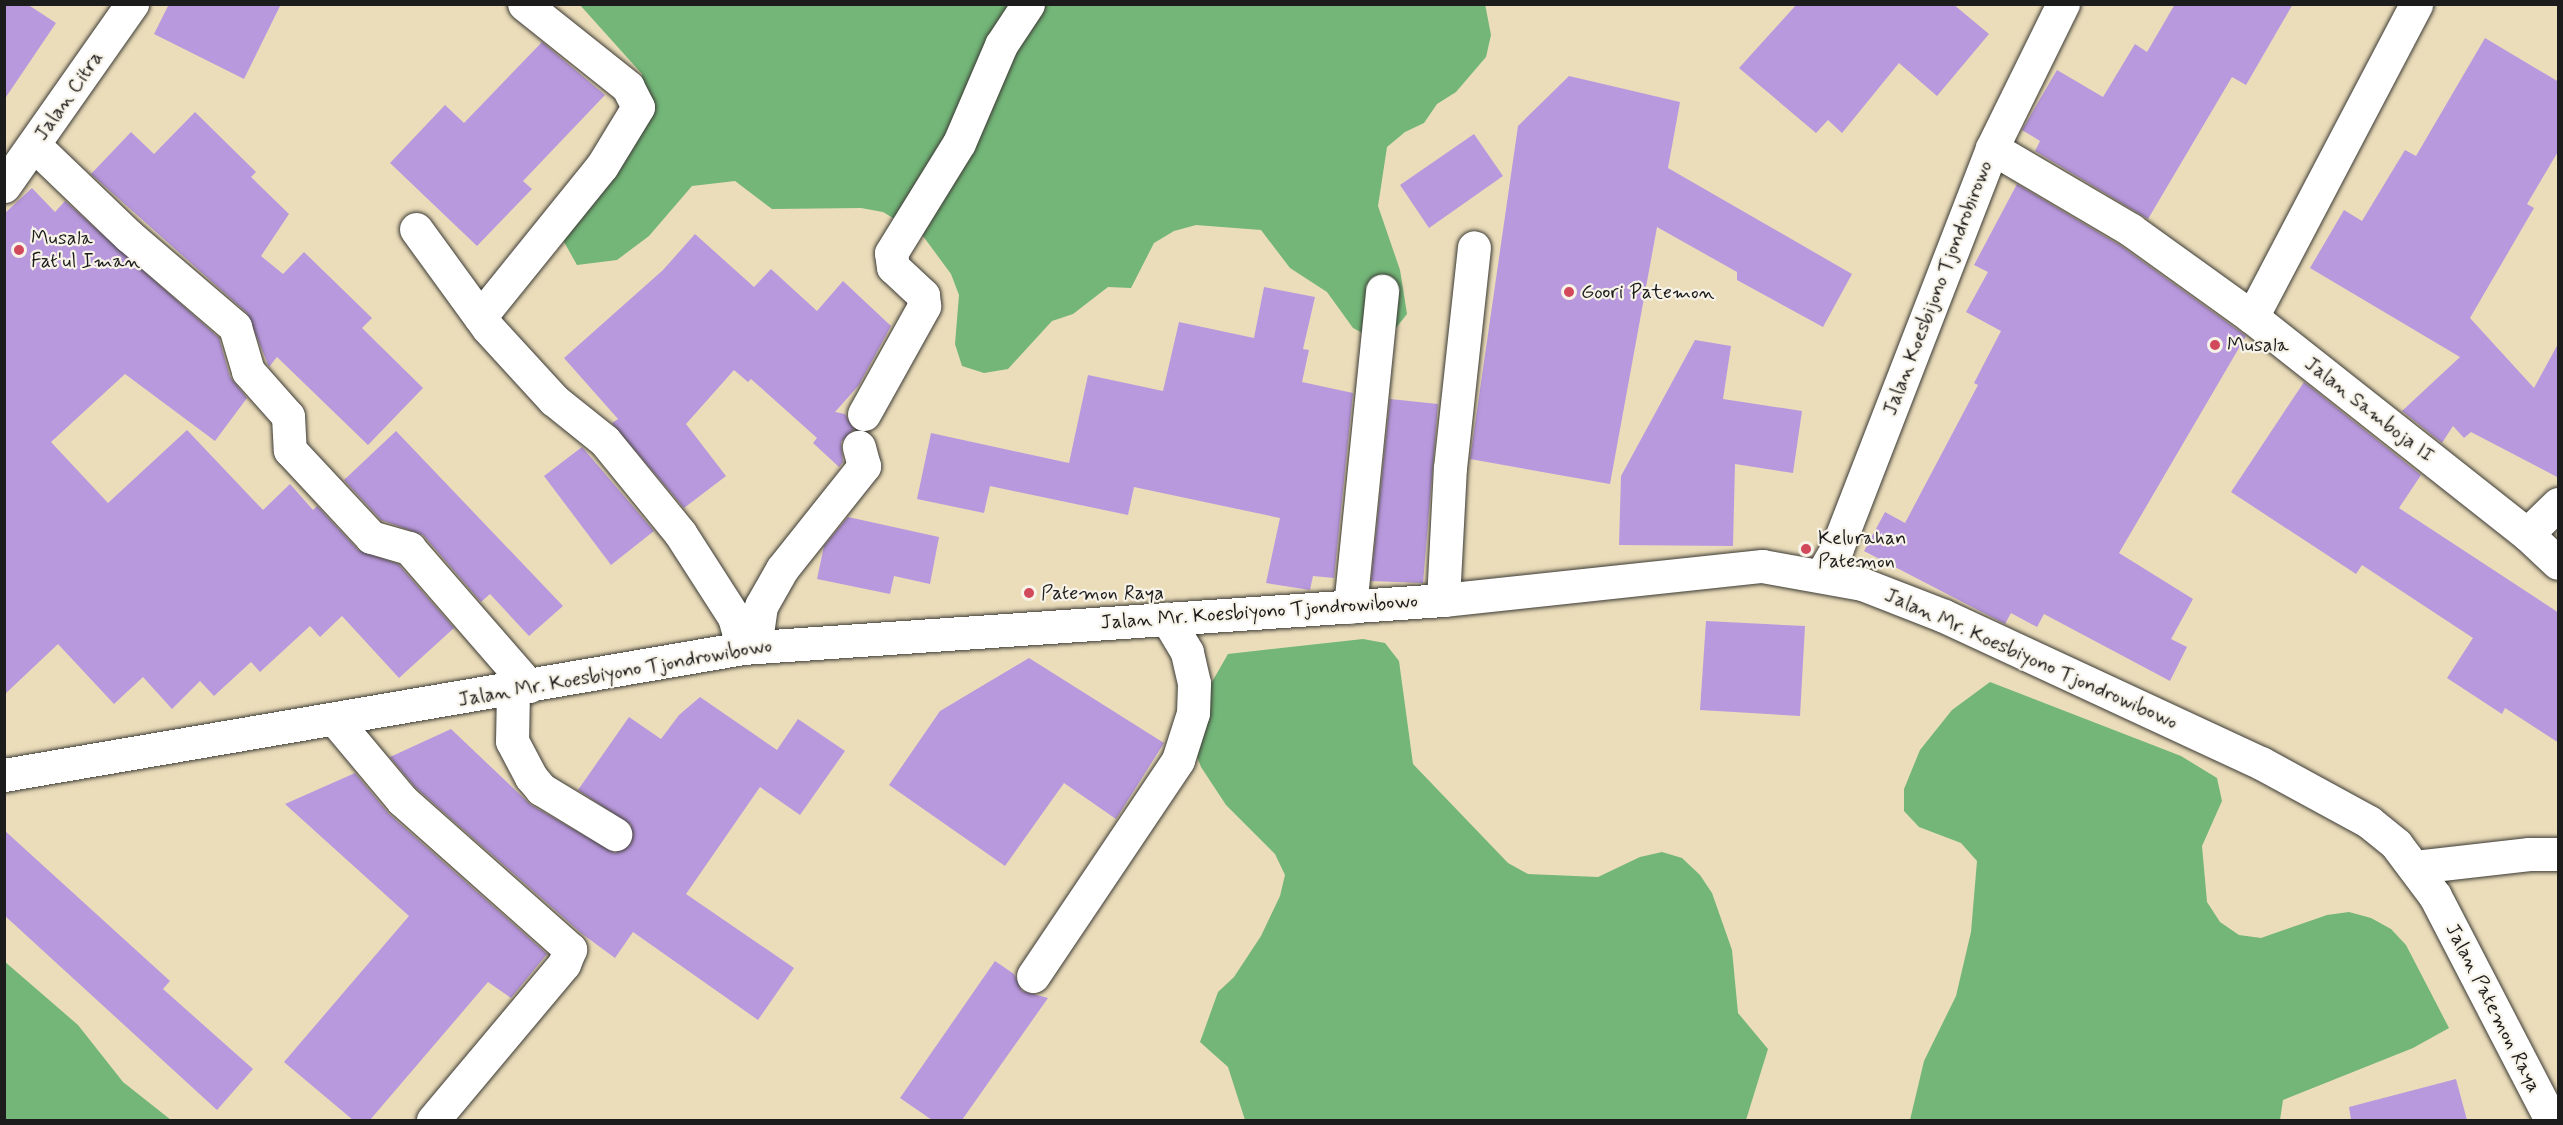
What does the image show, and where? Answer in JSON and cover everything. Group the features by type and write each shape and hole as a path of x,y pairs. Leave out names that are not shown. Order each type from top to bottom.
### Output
{"street":[{"path":"480,317 602,166 638,107 628,87 524,4"},
{"path":"864,414 924,306 922,295 893,267 891,253 959,143 1001,45 1028,4"},
{"name":"Jalan Koesbijono Tjondrobirowo","path":"1821,576 1837,549 1992,148 2063,4"},
{"path":"2252,317 2416,4"},
{"name":"Jalan Citra","path":"4,186 35,146 124,7"},
{"path":"35,146 129,236 235,327 248,371 288,416 291,450 371,537 409,548 521,688 512,741 531,777 541,789 615,834"},
{"name":"Jalan Samboja II","path":"1992,148 2131,230 2252,317 2527,534 2559,563"},
{"path":"416,229 480,317 548,394 605,441 680,533 734,617 749,648"},
{"path":"1443,600 1450,468 1474,247"},
{"path":"1350,607 1382,291"},
{"path":"749,648 761,606 782,569 864,466 859,447"},
{"path":"2527,534 2559,504"},
{"name":"Jalan Mr. Koesbiyono Tjondrowibowo","path":"4,775 336,721 749,648 1443,600 1752,567 1862,584 1944,616 2261,763 2369,822 2396,844 2434,896"},
{"path":"1033,976 1178,760 1193,713 1194,683 1186,652 1167,619"},
{"path":"336,721 402,800 570,949 564,964 433,1120"},
{"path":"2415,867 2529,854 2559,854"},
{"name":"Jalan Patemon Raya","path":"2434,896 2551,1120"}],"green space":[{"path":"1485,4 1491,35 1486,57 1456,92 1437,104 1424,123 1405,132 1387,147 1378,206 1400,270 1407,314 1392,333 1372,338 1353,328 1327,292 1290,268 1261,230 1196,225 1174,231 1154,243 1131,288 1108,287 1073,314 1052,321 1008,369 984,373 962,366 955,344 959,295 951,274 923,236 883,212 861,208 772,209 735,181 692,186 649,236 617,260 577,265 555,226 641,98 642,74 580,5"},
{"path":"1363,639 1385,643 1399,661 1413,764 1508,863 1528,874 1598,877 1640,857 1662,852 1682,858 1700,875 1712,893 1732,950 1738,1013 1768,1049 1746,1120 1245,1120 1228,1067 1200,1042 1218,992 1234,977 1261,936 1280,896 1285,875 1275,854 1226,805 1201,767 1193,746 1205,694 1228,654"},
{"path":"1990,682 2181,756 2217,778 2222,801 2202,846 2207,902 2220,922 2239,935 2261,938 2327,915 2349,912 2371,918 2391,929 2406,945 2449,1028 2413,1048 2283,1100 2280,1120 1910,1120 1924,1061 1956,996 1971,932 1977,861 1961,843 1919,827 1904,811 1904,789 1920,750 1952,710"},
{"path":"4,961 78,1025 123,1082 171,1120 5,1120"}],"building":[{"path":"4,4 27,4 56,23 4,100"},
{"path":"169,4 281,4 244,79 154,34"},
{"path":"1797,4 1953,4 1989,34 1937,96 1899,63 1842,133 1828,120 1816,133 1739,68"},
{"path":"2175,4 2293,4 2246,85 2232,77 2148,219 2035,151 2040,141 2022,130 2057,70 2103,97 2135,44 2147,52"},
{"path":"2485,38 2559,82 2559,150 2527,204 2534,208 2470,318 2534,388 2559,342 2559,478 2471,432 2464,438 2453,426 2442,443 2402,411 2460,357 2310,268 2344,210 2362,221 2405,150 2416,156"},
{"path":"542,42 605,95 523,181 532,189 477,246 390,163 445,105 464,123"},
{"name":"Goori Patemon","path":"1569,76 1680,102 1668,168 1852,274 1823,327 1737,280 1737,272 1657,227 1610,484 1470,459 1518,126"},
{"path":"195,112 256,172 251,177 289,214 261,256 283,274 304,252 372,318 362,328 423,388 368,445 277,357 269,367 247,313 91,174 131,132 154,154"},
{"path":"1474,134 1503,176 1429,228 1400,185"},
{"path":"2017,184 2121,246 2246,336 2119,553 2193,599 2171,639 2187,647 2170,681 2044,614 2037,627 2011,613 2005,624 1864,551 1885,512 1905,523 1978,385 1974,383 2001,331 1966,312 1988,272 1974,265"},
{"path":"32,188 55,212 65,201 219,338 230,377 247,398 215,441 125,374 51,442 108,503 187,430 263,510 290,484 313,510 317,506 358,550 398,564 454,628 399,678 342,616 320,637 310,626 260,672 251,662 214,696 200,681 172,709 143,677 114,704 58,644 4,695 4,214"},
{"path":"695,234 754,287 771,269 817,311 843,281 891,326 859,385 835,412 845,414 854,429 841,442 843,462 839,467 813,443 817,438 751,379 748,382 734,370 686,424 726,476 684,508 612,423 618,419 564,358 663,270"},
{"path":"1264,287 1315,297 1303,349 1309,350 1302,382 1353,393 1334,578 1313,576 1310,590 1266,583 1280,518 1134,487 1128,515 990,486 984,513 917,499 931,433 1069,463 1088,375 1163,391 1179,322 1254,338"},
{"path":"1695,340 1731,346 1723,399 1802,411 1793,473 1735,464 1733,546 1619,545 1621,476"},
{"path":"2304,382 2421,475 2399,508 2559,613 2559,743 2505,708 2502,714 2447,678 2473,638 2362,565 2356,574 2231,492"},
{"path":"1390,399 1438,404 1423,583 1371,581"},
{"path":"396,431 563,606 529,636 490,594 481,602 423,535 381,520 344,480"},
{"path":"582,447 654,531 611,565 544,476"},
{"path":"848,517 939,537 930,584 894,576 890,594 817,579 824,546"},
{"path":"1706,621 1805,626 1800,716 1700,710"},
{"path":"1029,658 1164,743 1116,819 1064,783 1005,866 889,785 940,711"},
{"path":"700,697 777,750 798,719 845,751 800,815 760,787 686,894 794,968 758,1020 633,932 615,958 581,933 415,787 390,757 451,729 531,805 615,853 631,843 631,825 578,790 629,717 661,739 679,715"},
{"path":"355,773 389,814 547,954 511,998 488,982 370,1120 353,1120 284,1062 409,916 285,804"},
{"path":"4,830 170,981 163,989 253,1069 217,1110 4,915"},
{"path":"995,961 1014,974 1022,991 1048,998 962,1120 932,1120 900,1098"},
{"path":"2456,1079 2467,1120 2351,1120 2349,1107"}],"place":[{"name":"Musala Fat'ul Iman","path":"19,250"},
{"name":"Goori Patemon","path":"1569,292"},
{"name":"Musala","path":"2215,345"},
{"name":"Kelurahan Patemon","path":"1806,549"},
{"name":"Patemon Raya","path":"1029,593"}]}
